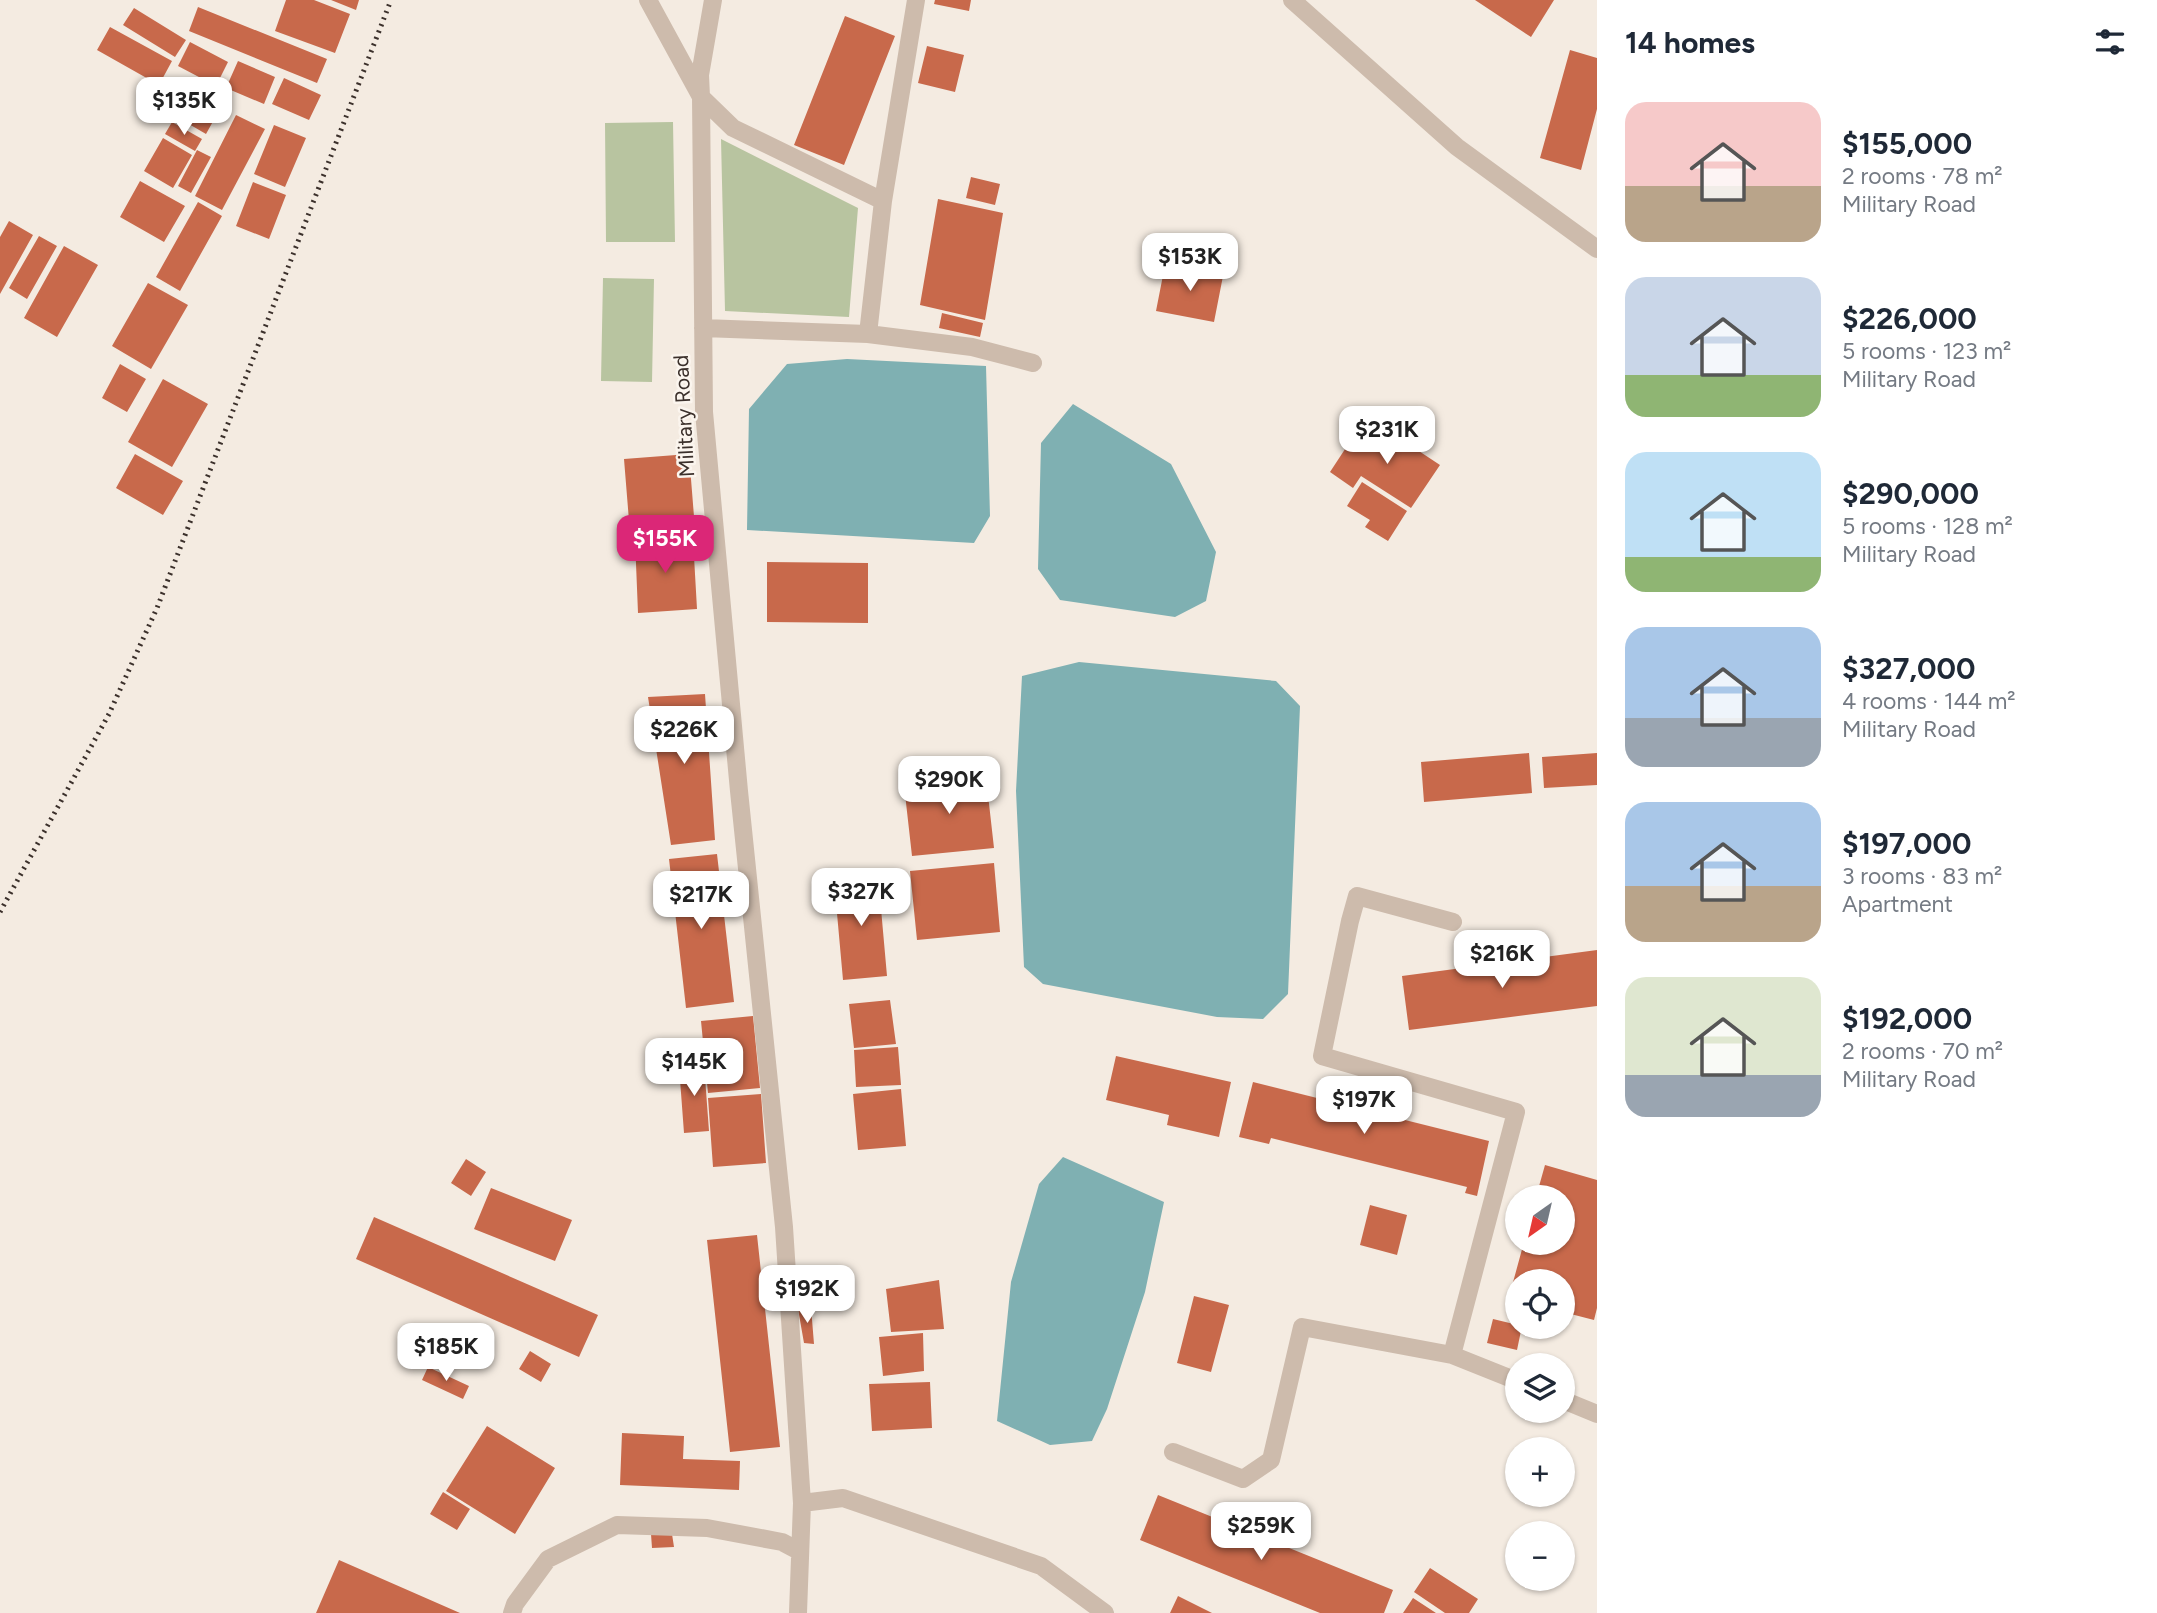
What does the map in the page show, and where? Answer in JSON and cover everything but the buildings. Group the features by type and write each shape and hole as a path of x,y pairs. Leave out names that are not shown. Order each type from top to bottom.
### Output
{"street":[{"name":"Military Road","path":"648,0 701,97 704,412 762,1031 784,1227 802,1503 798,1613"},
{"path":"713,0 700,75 701,97 733,128 883,201"},
{"path":"868,334 883,201 916,0"},
{"path":"1293,0 1457,147 1597,249"},
{"path":"703,328 868,334 972,346 1033,363"},
{"path":"1452,1354 1516,1112 1322,1056 1357,896 1453,922"},
{"path":"1173,1452 1243,1479 1272,1460 1302,1327 1452,1354 1505,1376"},
{"path":"1575,1405 1597,1414"},
{"path":"802,1503 843,1498 1041,1566 1105,1613"},
{"path":"512,1613 515,1604 548,1559 617,1525 707,1528 782,1542 799,1551"}],"green space":[{"path":"673,122 675,242 606,242 605,123"},
{"path":"721,139 858,208 849,317 725,311"},
{"path":"603,278 654,279 652,382 601,381"}],"water":[{"path":"847,359 986,366 990,516 974,543 747,530 749,409 787,364"},
{"path":"1073,404 1171,464 1216,552 1206,601 1175,617 1060,600 1038,569 1041,443"},
{"path":"1079,662 1276,681 1300,706 1288,994 1263,1019 1217,1017 1043,984 1024,967 1016,791 1022,676"},
{"path":"1063,1157 1164,1202 1145,1292 1107,1409 1092,1441 1050,1445 997,1421 1011,1282 1039,1184"}],"railway":[{"path":"0,912 109,714 157,608 391,0"}]}
